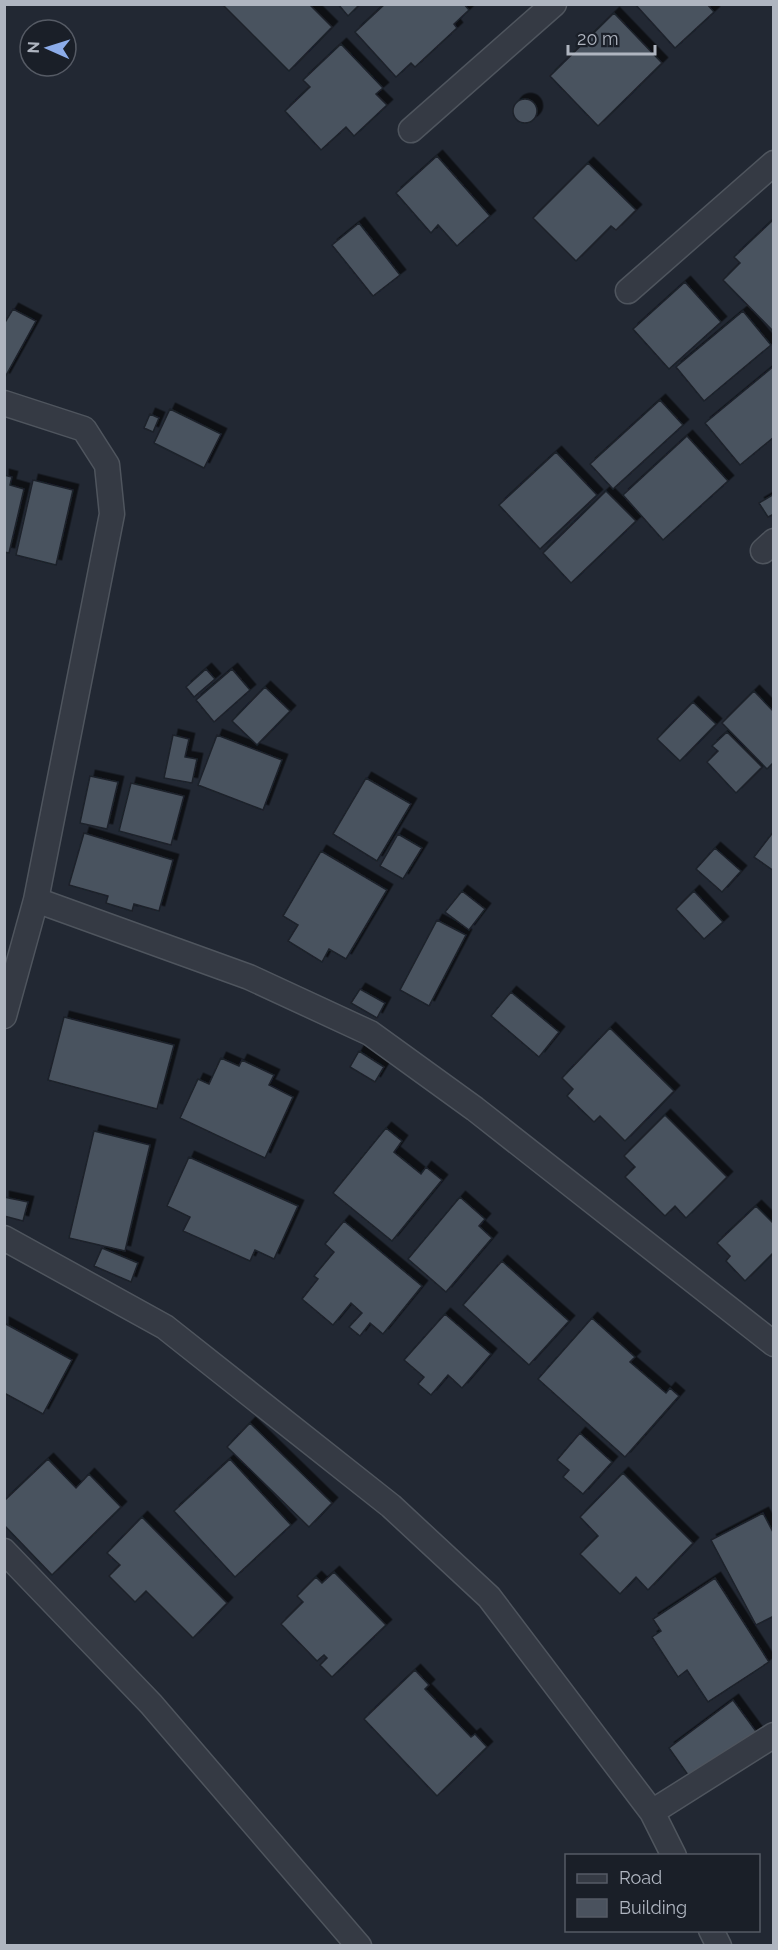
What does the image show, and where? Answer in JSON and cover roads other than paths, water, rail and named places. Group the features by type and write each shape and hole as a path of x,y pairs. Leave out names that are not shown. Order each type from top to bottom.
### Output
{"street":[{"path":"411,130 554,4"},
{"path":"628,291 774,163"},
{"path":"4,403 84,429 107,465 112,514 36,900 4,1016"},
{"path":"36,900 249,977 370,1033 475,1109 774,1344"},
{"path":"4,1238 165,1327 391,1506 489,1597 652,1812 673,1854"},
{"path":"4,1551 151,1704 359,1946"},
{"path":"652,1812 774,1735"},
{"path":"712,1932 719,1946"}]}
